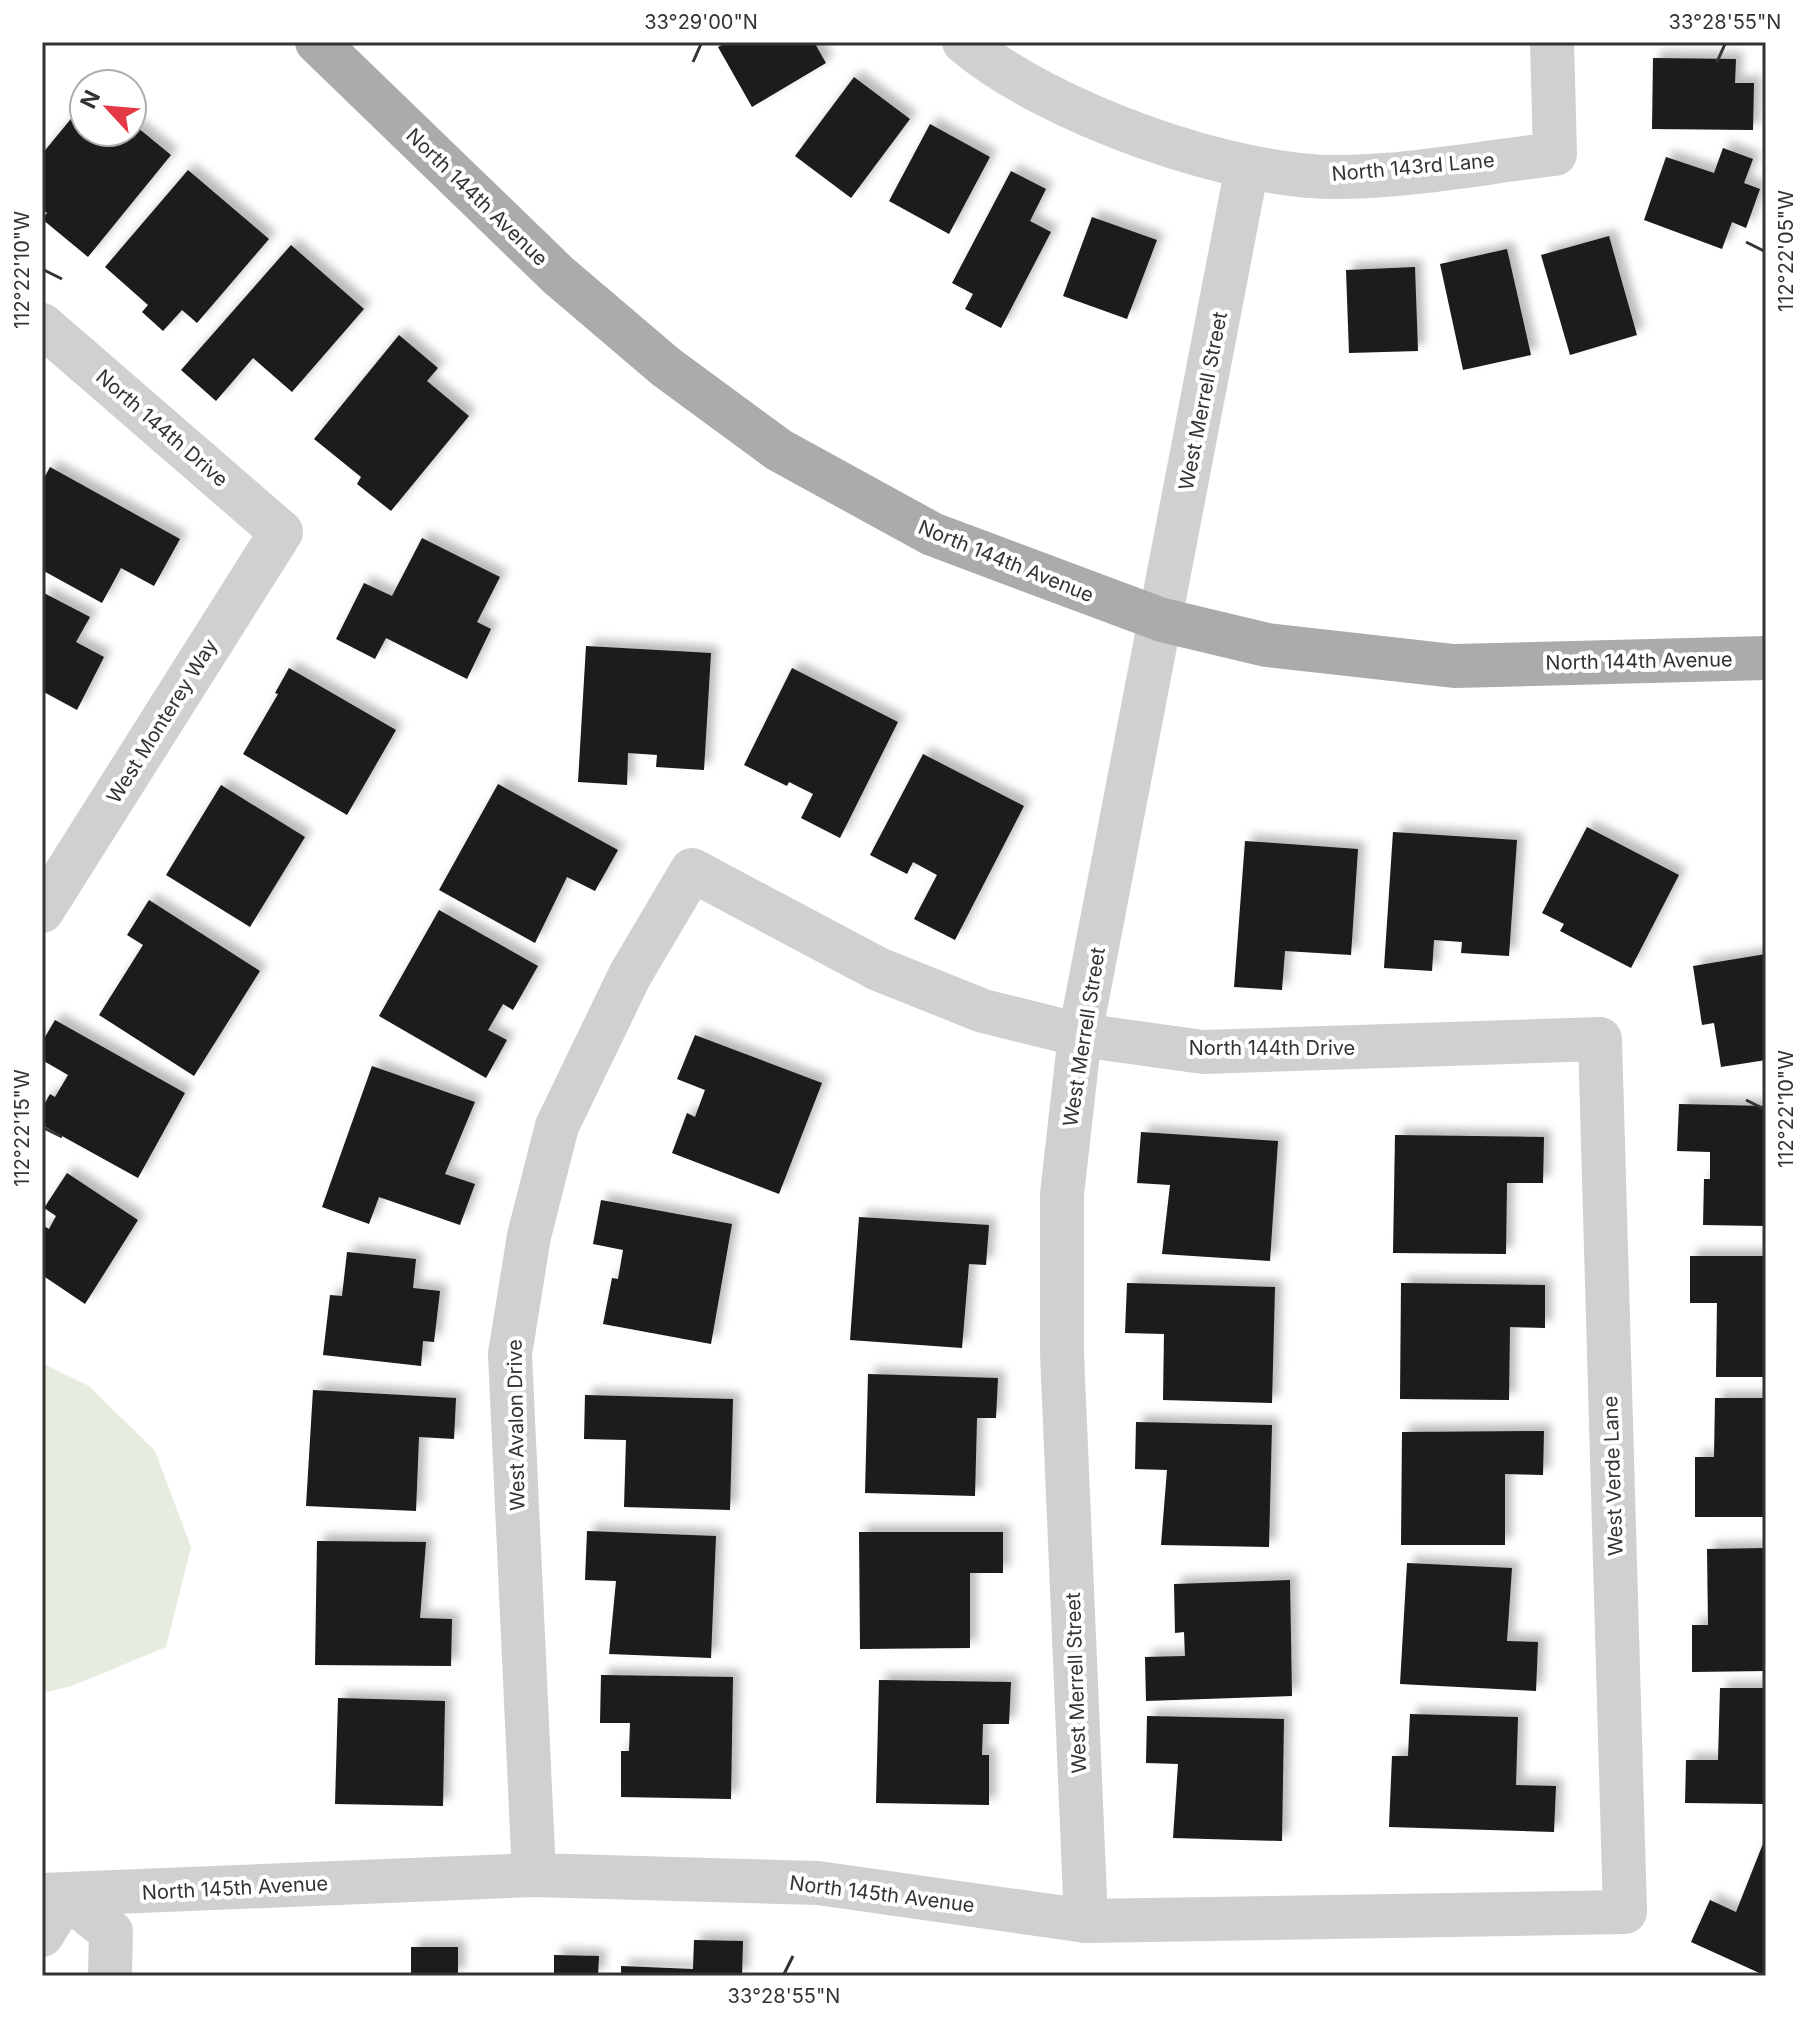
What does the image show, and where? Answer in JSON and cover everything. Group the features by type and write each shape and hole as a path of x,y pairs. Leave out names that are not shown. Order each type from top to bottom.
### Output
{"main road":[{"name":"North 144th Avenue","path":"317,42 558,275 666,367 779,450 932,534 1162,620 1267,645 1454,666 1766,658"}],"street":[{"name":"North 143rd Lane","path":"964,42 985,60 1095,118 1178,149 1247,167 1341,177 1555,154 1552,42"},
{"name":"West Merrell Street","path":"1086,1921 1062,1353 1062,1194 1080,1035 1247,167"},
{"name":"North 144th Drive","path":"42,325 281,532"},
{"name":"West Monterey Way","path":"42,911 281,532"},
{"name":"North 144th Drive","path":"692,870 878,969 983,1011 1080,1035 1203,1052 1600,1039"},
{"name":"West Avalon Drive","path":"534,1875 510,1354 529,1236 557,1126 630,975 692,870"},
{"name":"West Verde Lane","path":"1600,1039 1625,1912"},
{"name":"North 145th Avenue","path":"54,1896 534,1875 818,1883 1086,1921 1625,1912"},
{"path":"42,1935 54,1896 111,1932 110,1976"}],"shaded area":[{"path":"42,1363 89,1386 155,1451 191,1547 166,1647 72,1686 42,1693"}],"building":[{"path":"727,42 814,42 826,63 752,107 718,47"},
{"path":"1653,58 1736,59 1735,83 1754,83 1753,130 1652,129"},
{"path":"854,77 910,119 851,198 795,156"},
{"path":"68,122 68,148 148,148 148,136 171,155 88,257 42,219 47,213 42,209 42,154"},
{"path":"930,124 990,157 949,234 889,201"},
{"path":"1723,148 1753,159 1744,183 1760,189 1746,228 1732,222 1722,249 1644,220 1666,157 1714,173"},
{"path":"188,170 269,239 197,323 182,310 163,331 142,312 148,305 105,267"},
{"path":"1011,171 1046,189 1030,221 1051,232 1001,328 965,309 973,294 952,283"},
{"path":"1092,217 1157,240 1127,319 1063,296"},
{"path":"1609,236 1637,335 1570,355 1541,255"},
{"path":"291,245 364,309 292,392 253,358 216,401 181,370"},
{"path":"1507,249 1531,355 1463,370 1440,264"},
{"path":"1415,267 1418,351 1349,353 1346,270"},
{"path":"399,335 438,368 427,381 469,416 391,511 357,484 361,477 314,439"},
{"path":"50,467 180,539 154,586 121,568 102,603 42,570 42,482"},
{"path":"422,538 500,577 477,622 491,629 467,679 386,638 375,659 336,639 364,583 392,596"},
{"path":"42,592 90,617 76,642 104,657 77,710 42,691"},
{"path":"586,646 711,653 704,770 656,767 657,755 628,753 627,785 578,782"},
{"path":"289,668 396,730 347,815 243,754 278,694 275,693"},
{"path":"792,668 898,722 840,838 801,818 813,794 789,782 787,786 744,765"},
{"path":"923,754 1024,806 955,940 914,919 937,875 913,862 907,874 870,855"},
{"path":"498,784 618,850 595,891 567,877 535,943 439,890"},
{"path":"221,785 305,837 250,927 166,875"},
{"path":"1587,827 1679,875 1631,968 1560,931 1564,924 1542,913"},
{"path":"1393,832 1517,840 1509,956 1461,953 1462,942 1434,940 1432,971 1384,968"},
{"path":"1245,841 1358,849 1351,955 1285,951 1282,990 1234,987"},
{"path":"149,900 260,971 194,1076 99,1015 143,945 127,935"},
{"path":"439,910 538,966 513,1010 503,1004 488,1030 507,1040 486,1078 379,1016"},
{"path":"1766,954 1766,1060 1721,1067 1714,1023 1702,1025 1693,966"},
{"path":"55,1020 185,1093 138,1178 42,1125 42,1108 50,1094 55,1097 68,1075 42,1060 42,1042"},
{"path":"695,1035 822,1083 779,1194 672,1153 687,1113 695,1117 705,1090 677,1079"},
{"path":"372,1066 475,1102 445,1174 475,1184 460,1225 379,1197 369,1224 322,1207"},
{"path":"1679,1104 1766,1106 1766,1226 1703,1225 1704,1179 1710,1179 1710,1152 1677,1151"},
{"path":"1141,1132 1278,1141 1270,1261 1162,1254 1170,1185 1137,1183"},
{"path":"1395,1135 1544,1137 1543,1183 1507,1183 1506,1254 1393,1253"},
{"path":"67,1173 138,1220 85,1304 42,1275 42,1225 49,1229 56,1216 44,1208"},
{"path":"601,1200 732,1224 711,1344 603,1324 612,1278 618,1279 623,1250 593,1244"},
{"path":"859,1217 989,1225 986,1265 969,1264 962,1348 850,1340"},
{"path":"347,1252 416,1259 413,1288 440,1291 434,1342 423,1341 421,1366 323,1355 330,1295 342,1296"},
{"path":"1690,1256 1766,1256 1766,1377 1716,1377 1717,1303 1690,1303"},
{"path":"1127,1283 1275,1287 1272,1403 1163,1400 1164,1334 1125,1333"},
{"path":"1401,1283 1545,1285 1545,1328 1510,1327 1509,1400 1400,1399"},
{"path":"868,1374 998,1378 996,1418 977,1418 975,1496 865,1493"},
{"path":"313,1390 456,1398 454,1439 419,1437 416,1511 306,1506"},
{"path":"585,1395 733,1399 730,1510 624,1507 626,1440 584,1439"},
{"path":"1715,1398 1766,1398 1766,1517 1695,1517 1695,1457 1714,1457"},
{"path":"1136,1422 1272,1425 1269,1547 1161,1545 1167,1470 1135,1469"},
{"path":"1544,1431 1543,1475 1505,1474 1505,1545 1401,1545 1402,1432"},
{"path":"587,1531 716,1536 711,1658 609,1654 616,1581 585,1580"},
{"path":"859,1532 1003,1532 1003,1573 970,1573 970,1648 860,1649"},
{"path":"317,1541 426,1542 420,1618 452,1619 451,1666 315,1665"},
{"path":"1766,1548 1766,1671 1692,1672 1692,1625 1708,1625 1707,1549"},
{"path":"1407,1563 1512,1568 1507,1641 1538,1642 1536,1691 1400,1684"},
{"path":"1290,1580 1292,1696 1146,1701 1145,1657 1185,1656 1184,1632 1175,1633 1174,1584"},
{"path":"601,1675 733,1677 731,1799 621,1797 621,1751 629,1751 630,1723 600,1723"},
{"path":"879,1680 1011,1682 1009,1724 983,1724 982,1755 989,1755 989,1805 876,1803"},
{"path":"1720,1688 1766,1688 1766,1804 1685,1803 1686,1760 1718,1760"},
{"path":"338,1698 445,1701 443,1806 335,1804"},
{"path":"1410,1714 1518,1717 1516,1785 1556,1786 1554,1832 1389,1827 1392,1756 1408,1756"},
{"path":"1147,1716 1284,1719 1282,1841 1173,1838 1178,1764 1146,1763"},
{"path":"1766,1836 1766,1976 1691,1942 1710,1900 1736,1912"},
{"path":"694,1940 743,1941 742,1976 621,1976 621,1966 693,1969"},
{"path":"411,1947 458,1947 458,1976 411,1976"},
{"path":"554,1955 599,1956 598,1976 554,1976"}]}
